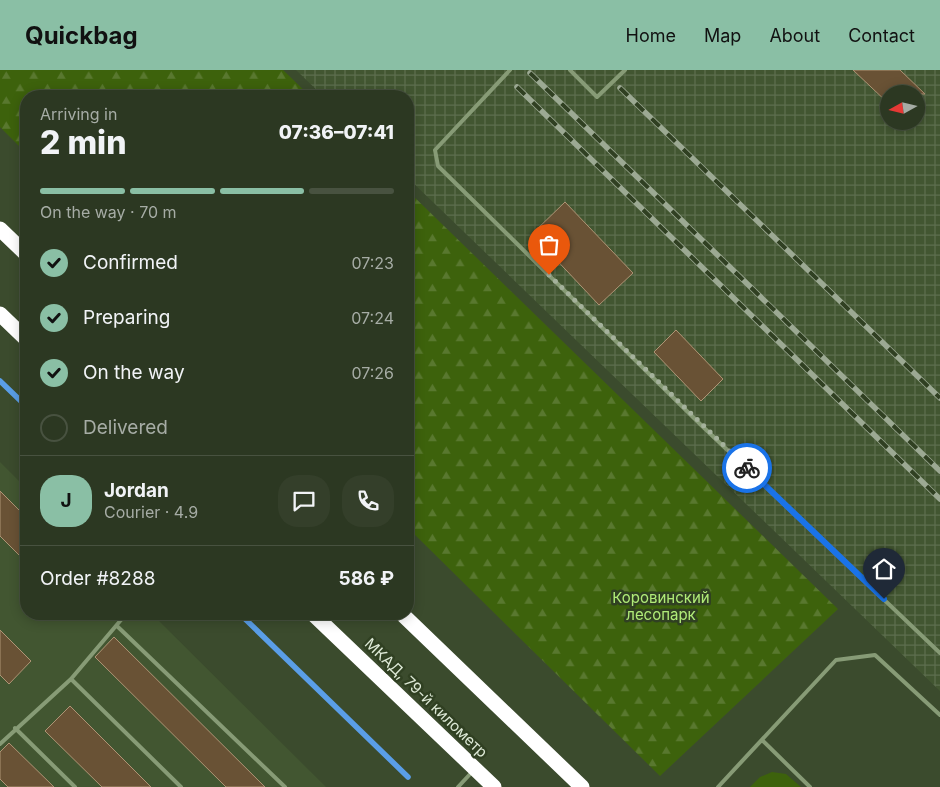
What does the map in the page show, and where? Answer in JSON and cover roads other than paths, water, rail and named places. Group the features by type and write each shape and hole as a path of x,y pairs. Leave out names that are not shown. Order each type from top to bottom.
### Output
{"highway":[{"path":"0,229 20,248"},
{"path":"0,314 20,333"},
{"name":"МКАД, 79-й километр","path":"319,620 494,787"},
{"path":"408,620 582,787"}],"lane":[{"path":"510,70 435,150 438,166 693,417 940,653"},
{"path":"570,70 597,97 625,70"},
{"path":"0,744 71,679 122,620"},
{"path":"118,627 285,787"},
{"path":"718,787 836,660 875,655 940,715"},
{"path":"71,679 181,787"},
{"path":"16,728 75,787"},
{"path":"762,740 810,787"},
{"path":"458,787 475,769"}],"waterway":[{"path":"0,381 20,400"},
{"path":"246,620 408,777"}],"railway":[{"path":"530,73 940,471"},
{"path":"517,87 940,499"},
{"path":"620,88 940,398"}],"park label":[{"name":"Коровинский лесопарк","path":"661,606"}]}
